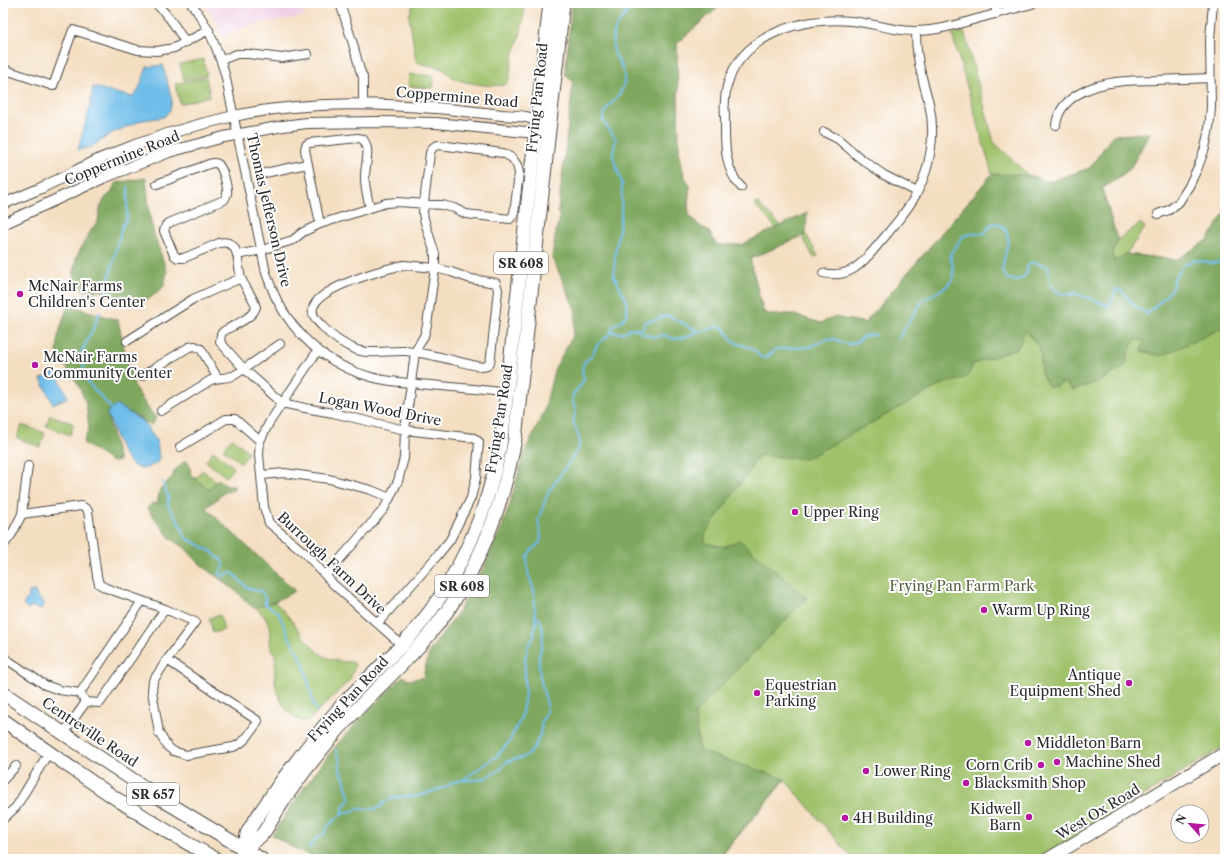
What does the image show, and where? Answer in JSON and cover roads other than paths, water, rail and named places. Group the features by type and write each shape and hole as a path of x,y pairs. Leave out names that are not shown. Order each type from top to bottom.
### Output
{"main road":[{"name":"Frying Pan Road","path":"242,854 247,833 268,799 309,744 345,702 402,645 444,591 468,545 488,496 498,460 501,441 550,3"},
{"name":"Frying Pan Road","path":"242,854 263,834 302,774 333,735 428,636 452,603 466,579 488,535 498,510 509,472 521,395 563,3"},
{"name":"Centreville Road","path":"3,693 242,854 262,859"},
{"name":"SR 657","path":"3,720 148,820 216,859"},
{"name":"West Ox Road","path":"1048,859 1225,753"}],"street":[{"path":"156,3 179,31 185,42"},
{"name":"Thomas Jefferson Drive","path":"192,3 201,15 209,30 225,74 266,273 275,297 297,330 306,340 336,363 360,374 384,380 521,395"},
{"path":"340,3 363,77 362,104"},
{"path":"994,3 997,14"},
{"path":"741,187 732,176 727,163 724,103 727,85 732,72 752,46 765,38 786,29 805,23 823,20 852,21 897,30 916,32 938,30 1035,3"},
{"path":"1158,214 1169,210 1179,202 1198,167 1204,148 1209,128 1211,108 1210,39 1213,3"},
{"path":"3,69 53,86 73,30 138,50 156,51 174,48 209,30"},
{"path":"823,273 831,275 846,273 864,260 898,221 917,192 925,176 932,142 932,127 929,104 918,54 916,32"},
{"path":"221,60 237,54 282,58 308,54"},
{"path":"1056,125 1059,112 1066,103 1083,92 1101,85 1125,81 1210,78"},
{"name":"Coppermine Road","path":"3,204 39,189 100,159 171,132 234,116 301,106 362,104 414,106 537,119 550,127"},
{"name":"Coppermine Road","path":"3,224 143,161 193,145 283,126 307,123 373,122 436,124 536,133 550,127"},
{"path":"824,132 838,139 860,158 884,175 917,192"},
{"path":"320,224 305,150 306,145 309,143 358,138 363,139 368,148 365,180 370,208"},
{"path":"158,184 212,163 220,166 224,176 227,190 227,196 224,200 166,225 164,231 174,255 178,258 184,258 224,242 232,246 237,255 262,250 292,240 303,232 320,224 386,203 398,202 424,204 442,205 454,208 466,214 510,219 516,208 519,173 517,165 512,158 503,153 439,145 431,149 430,153 424,204 423,212 435,254 434,268 427,325 424,336 415,352 405,430 404,458 398,481 384,509 326,575"},
{"path":"265,173 307,164"},
{"name":"Logan Wood Drive","path":"237,255 241,278 256,307 255,312 250,316 224,331 221,334 220,342 244,369 282,403 405,430 474,438 479,442 480,447 476,478 471,498 450,540 378,623"},
{"path":"404,265 434,268 471,279 496,283 498,286 490,362 487,366 482,367 415,352 364,352 356,350 324,329 313,313 313,307 316,301 334,289 349,282 389,268 404,265"},
{"path":"127,341 193,299 241,278"},
{"path":"161,411 211,380 217,377 228,378 244,369 280,344"},
{"path":"142,376 189,347 195,346 200,349 217,377"},
{"name":"Burrough Farm Drive","path":"318,350 269,423 260,441 259,455 264,507 269,523 306,554 333,584 412,654"},
{"path":"180,447 230,418 235,419 260,441"},
{"path":"3,546 12,534 22,514 28,466"},
{"path":"262,475 284,473 328,479 372,490 390,498"},
{"path":"22,514 81,506 85,508 88,511 96,576 99,584 195,622 167,660 153,681 152,691 159,732 167,746 173,751 186,755 240,745 258,721 167,660"},
{"path":"80,693 142,601"},
{"path":"86,702 100,703 165,609"},
{"path":"3,657 45,685 59,690 80,693 86,702"},
{"path":"63,734 86,702"},
{"path":"3,819 16,807 49,752"},
{"path":"3,780 16,766"}],"water":[{"path":"163,65 172,100 170,110 164,117 143,120 112,133 91,147 78,150 90,106 93,87 132,97 138,91 147,67"},
{"path":"57,372 57,375 68,397 53,404 41,379"},
{"path":"117,405 144,422 157,442 159,457 157,463 146,468 138,467 125,457 107,414 109,410"},
{"path":"35,591 37,597 44,603 44,606 40,610 32,606 29,610 23,605 29,596 29,592"}],"waterway":[{"path":"309,847 318,837 324,834 328,826 342,814 358,809 374,809 380,807 386,801 396,797 418,796 446,787 453,782 485,778 501,769 506,762 522,758 529,754 540,735 547,704 540,678 539,664 543,630 540,620 535,615 534,590 528,573 527,557 540,542 541,537 538,520 548,493 578,449 580,441 573,420 575,407 572,401 573,394 584,379 582,371 584,362 592,356 597,345 609,335 613,326 622,321 627,314 626,299 614,276 615,255 621,217 622,183 613,153 616,139 606,126 603,119 607,108 620,93 624,82 623,70 613,47 614,32 633,3"},
{"path":"105,295 122,227 127,218 128,187"},
{"path":"899,338 922,301 946,287 953,279 953,267 950,255 962,237 970,234 982,234 986,232 990,225 996,223 1002,227 1008,235 1002,270 1006,278 1016,281 1023,277 1027,272 1027,267 1032,262 1044,265 1049,267 1049,280 1051,285 1058,292 1063,294 1076,293 1096,300 1107,306 1111,303 1116,289 1123,292 1134,305 1147,314 1172,289 1174,278 1184,265 1194,260 1213,263 1225,262"},
{"path":"100,312 81,353 84,364 83,375 112,409"},
{"path":"640,330 643,328 646,321 652,321 665,316 669,316 702,332 718,326 723,328 731,339 752,348 760,357 763,358 766,358 776,349 810,347 827,339 834,339 851,344 859,341 864,336 876,335"},
{"path":"611,332 623,333 631,328 640,330 641,333 654,337 665,335 673,339 687,337 698,331"},
{"path":"163,482 168,496 168,506 176,517 186,538 212,552 222,560 224,566 219,574 220,576 224,576 231,572 247,587 255,591 261,591 265,597 265,604 278,612 289,637 304,664 314,706 317,711"},
{"path":"464,779 497,756 509,742 521,718 525,694 525,660 528,646 534,637 536,624 535,616"},
{"path":"336,750 340,759 340,770 350,799 344,805 342,814"}],"place":[{"name":"McNair Farms Children's Center","path":"20,294"},
{"name":"McNair Farms Community Center","path":"35,365"},
{"name":"Upper Ring","path":"795,512"},
{"name":"Warm Up Ring","path":"984,610"},
{"name":"Antique Equipment Shed","path":"1129,683"},
{"name":"Equestrian Parking","path":"757,693"},
{"name":"Middleton Barn","path":"1028,743"},
{"name":"Machine Shed","path":"1057,762"},
{"name":"Corn Crib","path":"1041,765"},
{"name":"Lower Ring","path":"866,771"},
{"name":"Blacksmith Shop","path":"966,783"},
{"name":"Kidwell Barn","path":"1029,817"},
{"name":"4H Building","path":"845,818"}],"park label":[{"name":"Frying Pan Farm Park","path":"962,586"}]}
